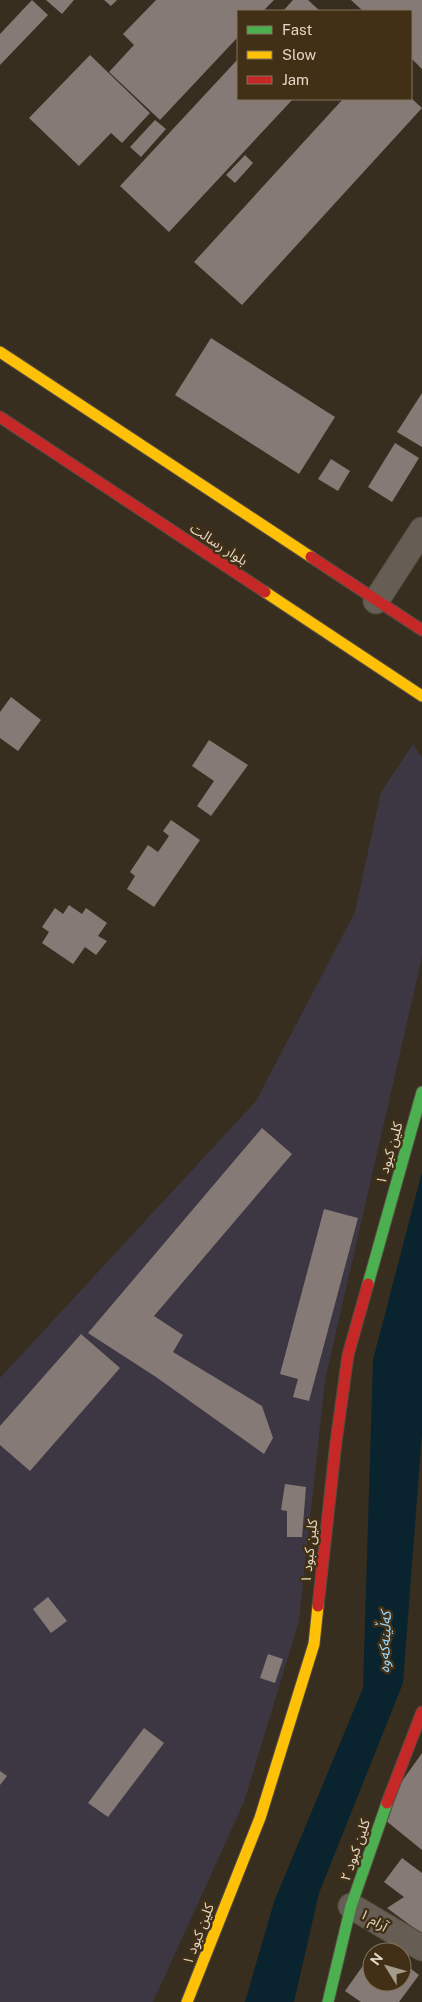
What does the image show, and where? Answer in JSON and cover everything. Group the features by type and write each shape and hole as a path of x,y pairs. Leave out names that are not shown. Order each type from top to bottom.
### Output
{"street":[{"path":"0,352 422,630"},
{"name":"بلوار رسالت","path":"0,417 422,696"},
{"path":"376,601 422,530"},
{"name":"کلین کبود ۱","path":"187,2002 260,1818 314,1644 336,1442 348,1355 422,1092"},
{"name":"کلین کبود ۲","path":"328,2002 351,1906 374,1837 422,1712"},
{"name":"آرام ۱","path":"351,1906 422,1948"}],"shaded area":[{"path":"413,744 422,758 422,957 325,1380 299,1621 244,1802 153,2002 0,2002 0,1378 256,1101 355,912 381,792"}],"water":[{"name":"کەڵینەکەوە","path":"422,1172 422,1433 403,1683 319,1893 294,2002 245,2002 274,1902 363,1688 373,1360"}],"building":[{"path":"32,0 48,15 0,65 0,34"},
{"path":"46,0 74,0 62,14"},
{"path":"104,0 117,0 111,6"},
{"path":"156,0 274,0 264,10 237,10 237,38 160,120 109,72 134,45 123,34"},
{"path":"293,0 308,0 319,10 284,10"},
{"path":"351,0 422,0 422,69 412,59 412,10 362,10"},
{"path":"90,55 150,113 122,143 111,133 79,166 29,118"},
{"path":"237,60 237,100 292,100 169,232 120,186"},
{"path":"412,99 422,108 242,305 194,262 342,100"},
{"path":"155,120 166,129 141,157 130,147"},
{"path":"245,155 253,163 235,183 226,175"},
{"path":"211,338 335,417 299,474 175,395"},
{"path":"422,393 422,447 397,432"},
{"path":"395,443 419,458 392,502 368,487"},
{"path":"331,459 350,471 338,491 318,479"},
{"path":"11,697 41,720 18,751 0,738 0,712"},
{"path":"209,740 248,765 211,816 197,806 214,781 192,766"},
{"path":"171,820 200,840 154,907 127,889 135,876 130,872 148,845 158,852 169,836 163,831"},
{"path":"69,905 82,914 86,908 107,923 98,936 107,941 96,955 85,947 73,964 42,943 49,932 42,927 55,908 63,914"},
{"path":"262,1128 292,1154 154,1316 183,1335 173,1352 262,1406 273,1438 264,1454 156,1377 88,1333"},
{"path":"324,1209 358,1218 309,1401 293,1397 298,1379 280,1374"},
{"path":"81,1334 120,1368 30,1471 0,1445 0,1426"},
{"path":"285,1484 306,1487 302,1537 287,1537 287,1511 281,1510"},
{"path":"48,1597 67,1621 51,1633 33,1609"},
{"path":"268,1654 283,1659 275,1683 260,1678"},
{"path":"144,1728 164,1743 108,1817 88,1803"},
{"path":"422,1753 422,1850 385,1820 400,1784"},
{"path":"0,1771 7,1776 0,1785"},
{"path":"402,1858 422,1873 422,1934 387,1908 404,1897 384,1882"},
{"path":"362,1967 362,1992 406,1992 399,2002 361,2002 345,1991"},
{"path":"412,1970 419,1975 412,1984"}],"traffic: fast":[{"path":"368,1284 422,1092"},
{"path":"328,2002 351,1906 387,1803"}],"traffic: slow":[{"path":"0,352 311,557"},
{"path":"265,592 422,696"},
{"path":"187,2002 260,1818 314,1644 318,1606"}],"traffic: jam":[{"path":"0,417 265,592"},
{"path":"311,557 422,630"},
{"path":"318,1606 336,1442 348,1355 368,1284"},
{"path":"387,1803 422,1712"}]}
